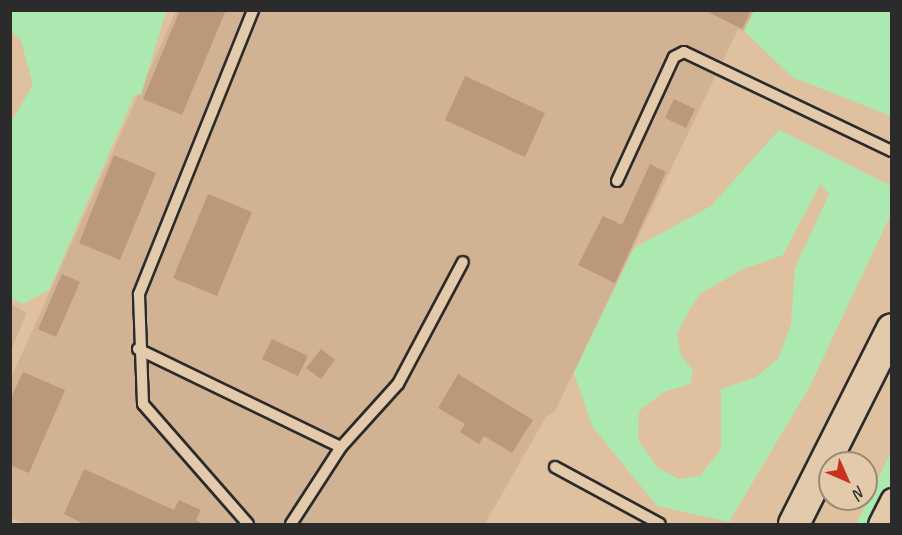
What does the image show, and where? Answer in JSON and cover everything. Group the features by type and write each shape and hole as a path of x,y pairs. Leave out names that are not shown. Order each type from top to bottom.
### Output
{"main road":[{"path":"794,525 891,329"}],"street":[{"path":"879,525 891,499"}],"lane":[{"path":"248,525 143,404 138,349 139,294 146,269 253,10"},
{"path":"617,181 674,57 684,52 891,151"},
{"path":"291,525 342,447 398,384 463,262"},
{"path":"138,349 342,447"},
{"path":"555,467 660,525"}],"shaded area":[{"path":"176,11 754,11 744,31 738,29 555,411 546,417 485,524 25,524 11,518 11,378"},
{"path":"11,304 27,313 11,350"}],"green space":[{"path":"11,10 166,11 141,95 135,94 49,290 23,304 11,298 11,122 33,85 21,40 11,31"},
{"path":"754,11 891,11 891,116 792,77 744,31"},
{"path":"779,130 891,186 891,214 809,388 729,522 657,506 592,426 574,373 634,248 711,206","holes":["820,184 829,194 795,268 791,324 778,359 756,377 721,389 721,449 700,476 679,479 658,468 638,440 639,411 664,392 690,384 693,371 681,355 677,334 690,309 700,294 743,269 783,255"]},
{"path":"891,452 891,524 856,524 862,511 878,511 878,479"}],"building":[{"path":"180,10 226,10 182,115 143,99"},
{"path":"704,10 751,10 742,29"},
{"path":"465,76 545,113 525,157 445,120"},
{"path":"674,99 695,109 686,128 665,118"},
{"path":"114,155 156,173 120,260 79,243"},
{"path":"650,164 666,172 615,283 578,265 603,216 622,225"},
{"path":"208,194 252,212 217,296 173,278"},
{"path":"62,274 80,282 56,337 38,329"},
{"path":"272,339 308,356 298,376 262,359"},
{"path":"321,349 335,360 321,379 306,368"},
{"path":"23,372 65,390 29,473 10,465 10,400"},
{"path":"458,374 533,420 512,453 484,436 479,444 460,432 465,424 438,408"},
{"path":"84,469 174,510 179,500 201,510 196,520 206,525 86,525 64,514"}]}
